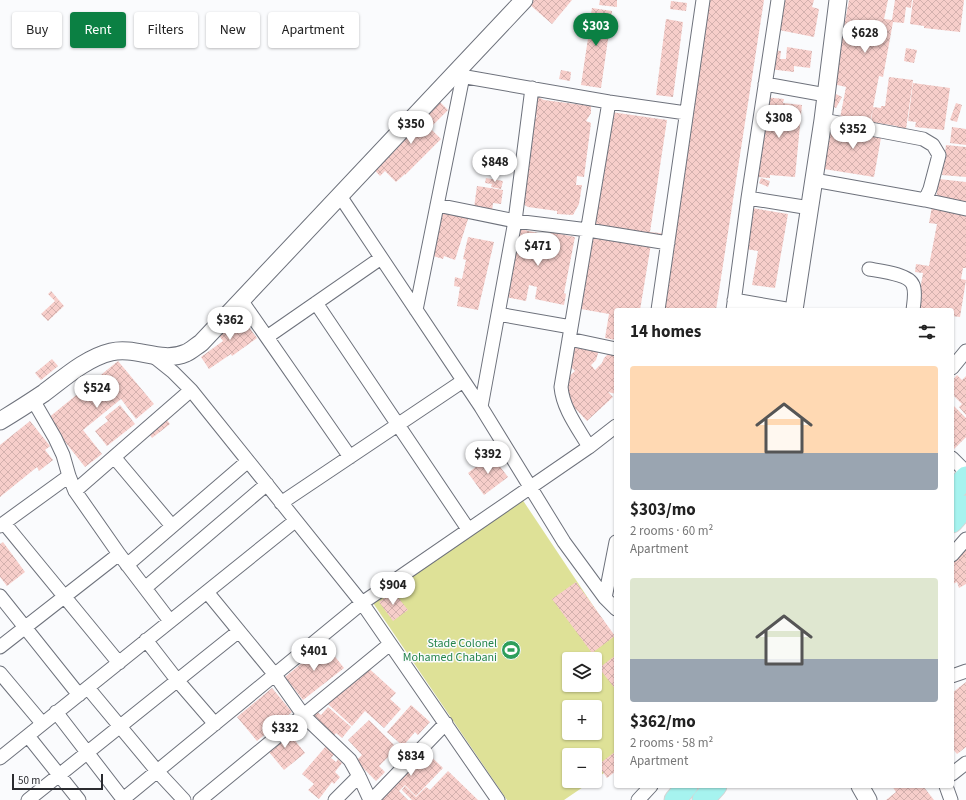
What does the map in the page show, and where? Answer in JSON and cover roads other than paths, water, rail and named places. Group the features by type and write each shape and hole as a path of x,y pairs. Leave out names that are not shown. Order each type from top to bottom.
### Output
{"main road":[{"path":"954,491 966,477"},
{"path":"954,520 966,506"},
{"path":"675,800 685,788"},
{"path":"703,800 714,788"}],"street":[{"path":"0,421 81,366 111,352 128,350 153,356 173,357 186,353 201,343 340,196 459,75 524,0"},
{"path":"658,308 703,0"},
{"path":"769,308 734,305 748,198 778,0"},
{"path":"793,308 823,120 838,0"},
{"path":"459,75 609,102 686,114"},
{"path":"416,310 437,205 459,75"},
{"path":"765,84 826,94"},
{"path":"481,407 515,221 532,88"},
{"path":"589,447 567,408 562,396 561,387 609,102"},
{"path":"823,120 923,139 933,145 939,155 930,189 925,200"},
{"path":"814,180 966,209"},
{"path":"340,196 481,407 564,542 605,598 614,607"},
{"path":"748,198 810,208"},
{"path":"437,205 515,221 668,242"},
{"path":"267,337 381,258"},
{"path":"870,269 906,277 913,284 913,308"},
{"path":"241,300 350,457"},
{"path":"316,303 468,530"},
{"path":"498,314 570,333 614,348"},
{"path":"954,366 966,351"},
{"path":"153,356 173,372 191,390 362,603 498,800"},
{"path":"282,503 463,381"},
{"path":"75,491 191,390"},
{"path":"33,400 56,438 75,491 127,565 170,621"},
{"path":"56,712 122,800 362,603 530,486 589,447 614,428"},
{"path":"114,457 172,526"},
{"path":"954,460 966,472"},
{"path":"127,565 248,461"},
{"path":"69,476 2,525 64,596 119,663"},
{"path":"145,588 267,484"},
{"path":"0,757 295,521"},
{"path":"954,553 966,539"},
{"path":"605,598 614,552"},
{"path":"0,647 119,554"},
{"path":"207,592 275,675 304,716 350,760 371,800 446,723"},
{"path":"0,596 83,691 120,727 184,800"},
{"path":"28,800 239,631"},
{"path":"146,640 177,680 215,724"},
{"path":"200,800 390,644"},
{"path":"954,675 966,671"},
{"path":"0,673 42,723"},
{"path":"28,736 79,800"},
{"path":"954,772 966,763"},
{"path":"335,800 359,776"},
{"path":"638,800 649,788"},
{"path":"861,788 868,800"},
{"path":"947,788 951,800"}],"place":[{"name":"Stade Colonel Mohamed Chabani","path":"511,650"}]}
